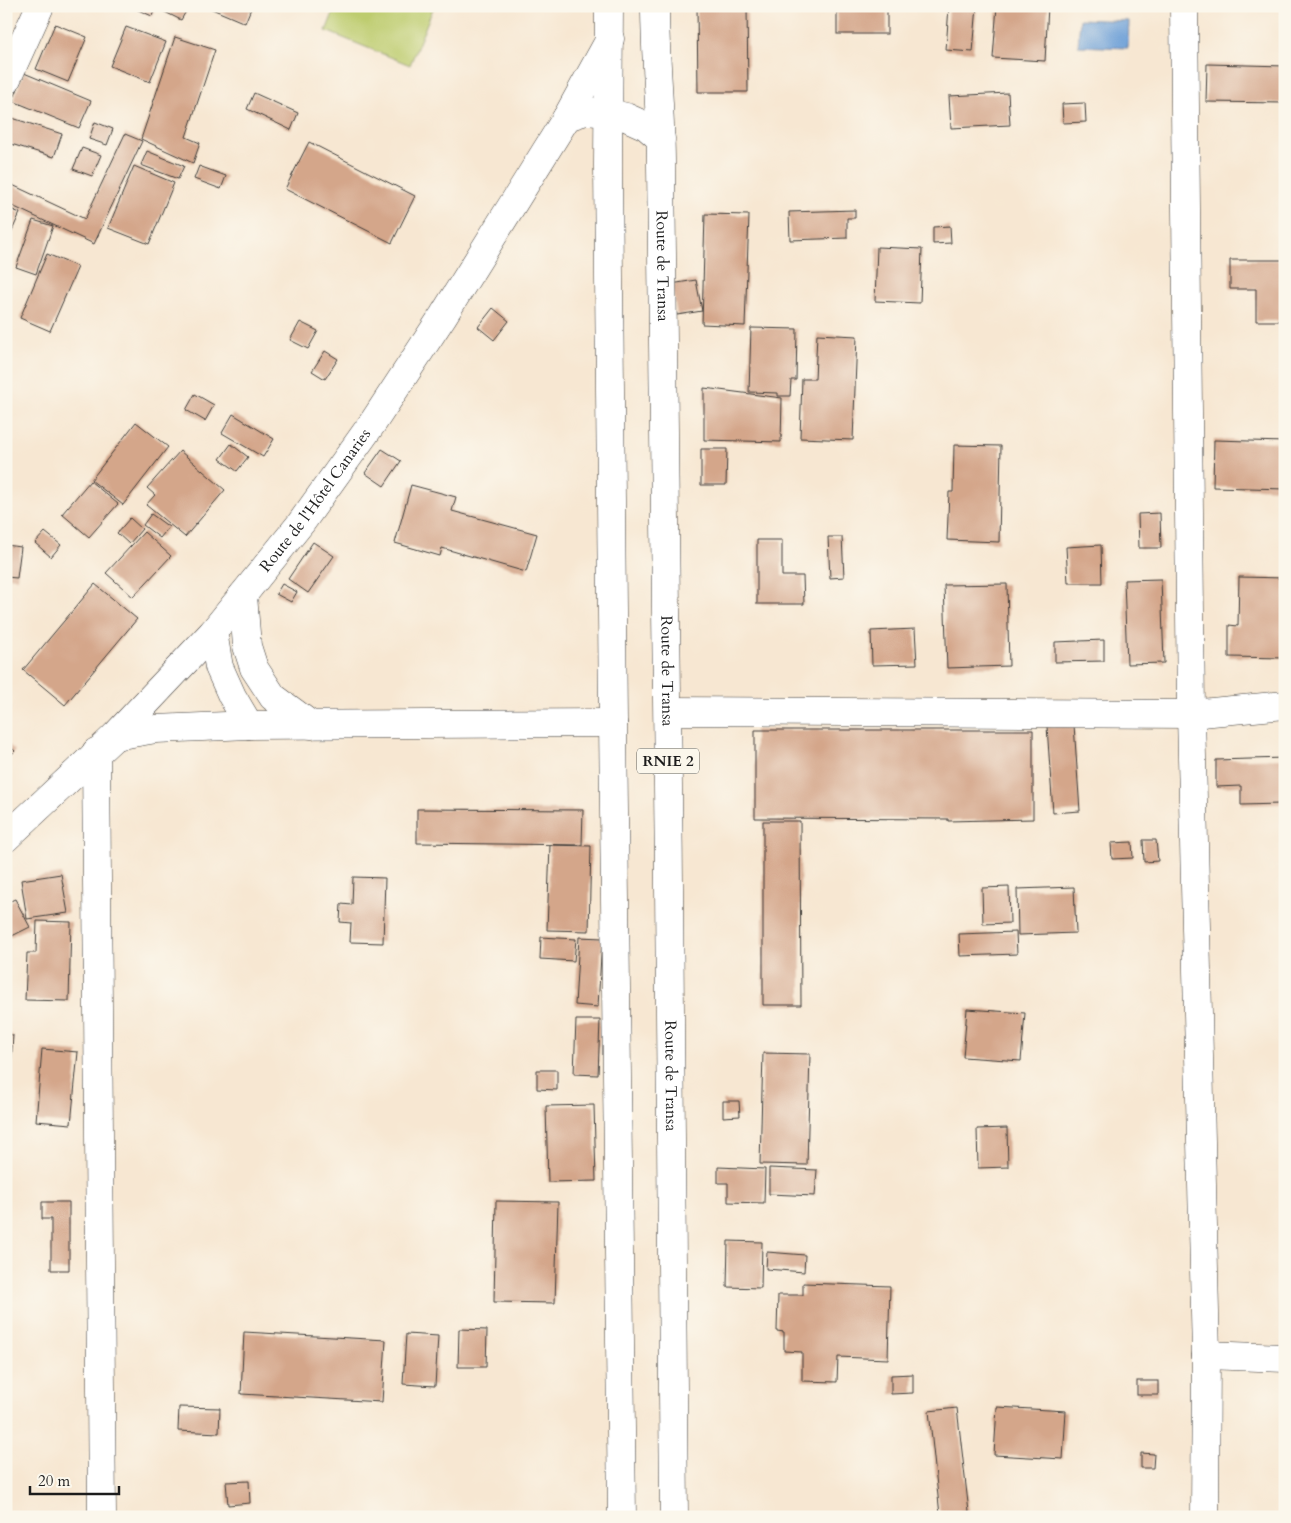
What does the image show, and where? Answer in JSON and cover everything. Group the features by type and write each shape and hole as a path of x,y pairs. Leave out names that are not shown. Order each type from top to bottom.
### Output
{"street":[{"path":"6,81 40,6"},
{"name":"RNIE 2","path":"609,6 613,723 622,1517"},
{"name":"Route de Transa","path":"655,6 655,51 661,139 668,711 674,1517"},
{"path":"1184,6 1191,714 1206,1355 1205,1517"},
{"name":"Route de l'Hôtel Canaries","path":"6,838 106,744 213,632 301,523 374,421 443,316 567,117 610,38"},
{"path":"567,117 586,111 609,113 626,117 646,126 661,139"},
{"path":"244,595 247,646 254,668 273,697 311,725"},
{"path":"213,632 219,667 232,696 249,725"},
{"path":"668,711 1191,714 1285,705"},
{"path":"102,1517 106,744 156,729 249,725 613,723"},
{"path":"1206,1355 1285,1358"}],"green space":[{"path":"336,6 434,6 410,65 326,31"}],"water":[{"path":"1080,19 1129,21 1128,48 1078,46"}],"building":[{"path":"129,6 156,6 152,16"},
{"path":"163,6 189,6 181,20 161,10"},
{"path":"205,6 252,6 245,23"},
{"path":"697,6 747,6 748,92 698,92"},
{"path":"837,6 887,6 887,34 837,34"},
{"path":"949,6 977,6 973,52 946,50"},
{"path":"997,6 1048,6 1045,61 993,58"},
{"path":"55,24 87,37 68,82 36,69"},
{"path":"126,27 166,42 150,82 110,66"},
{"path":"175,37 215,50 186,137 200,143 193,163 141,139"},
{"path":"1207,64 1285,66 1285,103 1206,102"},
{"path":"24,73 91,101 79,128 13,101"},
{"path":"254,93 298,113 291,130 247,109"},
{"path":"1008,93 1010,125 951,128 949,96"},
{"path":"1085,103 1086,122 1063,123 1062,104"},
{"path":"6,116 62,134 54,157 11,144 6,158"},
{"path":"95,122 113,129 107,145 89,139"},
{"path":"125,134 142,141 94,244 6,203 6,182 85,219"},
{"path":"309,142 415,196 392,243 285,189"},
{"path":"82,148 101,155 92,176 73,169"},
{"path":"147,151 184,166 178,179 141,165"},
{"path":"134,166 174,183 149,244 108,228"},
{"path":"199,166 226,176 221,189 194,179"},
{"path":"6,207 20,213 6,244"},
{"path":"855,210 855,218 847,218 847,238 790,240 789,212"},
{"path":"705,214 749,215 745,326 702,324"},
{"path":"33,220 53,226 36,274 16,267"},
{"path":"950,226 951,243 933,244 933,227"},
{"path":"877,247 922,249 920,303 875,301"},
{"path":"47,254 78,267 50,331 20,318"},
{"path":"1230,260 1285,260 1285,321 1256,321 1256,289 1230,289"},
{"path":"696,280 702,311 677,315 671,284"},
{"path":"493,308 509,321 494,340 478,327"},
{"path":"300,322 318,331 308,349 290,340"},
{"path":"751,328 797,329 796,380 791,380 790,396 778,396 778,393 749,392"},
{"path":"817,334 857,336 853,440 800,438 802,379 815,379"},
{"path":"325,351 338,359 325,379 312,371"},
{"path":"704,388 782,398 781,442 704,440"},
{"path":"195,394 214,405 205,421 186,410"},
{"path":"233,414 274,439 263,457 222,433"},
{"path":"136,422 168,447 123,505 91,480"},
{"path":"1214,440 1285,442 1285,489 1213,487"},
{"path":"231,444 248,457 237,471 220,459"},
{"path":"954,445 1001,446 999,542 947,540 949,492 953,492"},
{"path":"382,449 401,461 384,486 365,473"},
{"path":"701,449 727,449 726,485 701,485"},
{"path":"180,451 225,490 185,537 146,505 155,495 147,488"},
{"path":"90,481 118,504 89,537 62,514"},
{"path":"411,485 456,497 452,511 537,534 526,572 442,548 440,556 395,543"},
{"path":"1160,513 1161,548 1139,548 1138,514"},
{"path":"151,514 169,527 160,538 143,525"},
{"path":"130,518 142,529 129,544 117,533"},
{"path":"45,532 61,545 51,557 35,543"},
{"path":"144,532 171,556 133,597 106,573"},
{"path":"828,537 842,537 844,577 830,578"},
{"path":"757,540 782,540 782,576 803,576 804,604 757,604"},
{"path":"313,542 334,556 308,593 288,579"},
{"path":"6,545 21,547 17,578 6,577"},
{"path":"1101,545 1102,583 1068,583 1066,547"},
{"path":"1239,577 1285,578 1285,658 1229,657 1229,625 1238,626"},
{"path":"1161,579 1164,663 1127,664 1124,580"},
{"path":"95,584 137,619 65,705 23,670"},
{"path":"282,584 297,592 291,602 276,594"},
{"path":"1007,584 1009,666 947,668 944,585"},
{"path":"915,629 917,664 872,665 871,631"},
{"path":"1104,640 1104,661 1055,662 1055,642"},
{"path":"1074,725 1080,811 1053,813 1047,726"},
{"path":"755,730 1033,730 1033,819 948,821 948,819 755,818"},
{"path":"6,742 15,751 6,760"},
{"path":"1285,758 1285,823 1281,823 1281,804 1241,805 1241,786 1216,787 1216,760"},
{"path":"417,809 583,810 582,845 417,843"},
{"path":"763,821 800,821 801,1005 763,1005"},
{"path":"1143,840 1156,840 1158,861 1144,862"},
{"path":"1132,842 1133,858 1112,859 1111,843"},
{"path":"550,845 591,846 589,931 547,930"},
{"path":"61,874 68,913 27,919 21,880"},
{"path":"353,877 385,878 383,943 350,942 351,923 340,922 341,904 352,905"},
{"path":"1009,887 1010,923 983,924 982,888"},
{"path":"1074,887 1076,933 1018,935 1017,889"},
{"path":"15,899 30,927 6,939 6,903"},
{"path":"37,921 71,922 69,1001 25,1000 27,953 36,953"},
{"path":"1016,932 1017,954 960,956 959,934"},
{"path":"541,937 576,939 574,961 540,959"},
{"path":"579,937 602,938 598,1007 575,1005"},
{"path":"967,1009 1025,1013 1021,1061 963,1057"},
{"path":"576,1020 600,1020 598,1075 574,1074"},
{"path":"6,1034 13,1035 11,1067 6,1067"},
{"path":"42,1049 78,1052 71,1124 36,1121"},
{"path":"763,1053 810,1054 807,1165 760,1164"},
{"path":"537,1070 557,1070 557,1090 537,1089"},
{"path":"723,1101 739,1101 740,1116 723,1117"},
{"path":"594,1105 596,1181 548,1182 546,1106"},
{"path":"1007,1128 1008,1167 978,1168 977,1129"},
{"path":"718,1167 765,1169 764,1203 728,1202 728,1183 718,1183"},
{"path":"769,1168 817,1170 815,1196 769,1194"},
{"path":"496,1201 558,1202 555,1303 494,1302"},
{"path":"42,1202 69,1202 69,1270 51,1270 51,1219 42,1219"},
{"path":"728,1241 762,1242 761,1288 727,1287"},
{"path":"767,1252 805,1255 804,1272 766,1269"},
{"path":"803,1283 890,1286 888,1359 838,1357 837,1382 802,1381 802,1352 784,1351 784,1332 777,1331 778,1295 803,1295"},
{"path":"459,1329 487,1330 486,1367 458,1367"},
{"path":"244,1332 386,1340 382,1402 241,1394"},
{"path":"406,1334 438,1336 435,1386 403,1384"},
{"path":"913,1374 913,1393 891,1394 891,1375"},
{"path":"1137,1381 1158,1381 1158,1395 1137,1395"},
{"path":"179,1407 220,1408 219,1433 178,1431"},
{"path":"997,1407 1066,1411 1063,1459 994,1455"},
{"path":"957,1408 969,1512 940,1515 929,1411"},
{"path":"1141,1453 1154,1454 1153,1468 1141,1468"},
{"path":"249,1481 250,1503 228,1505 226,1482"}]}
